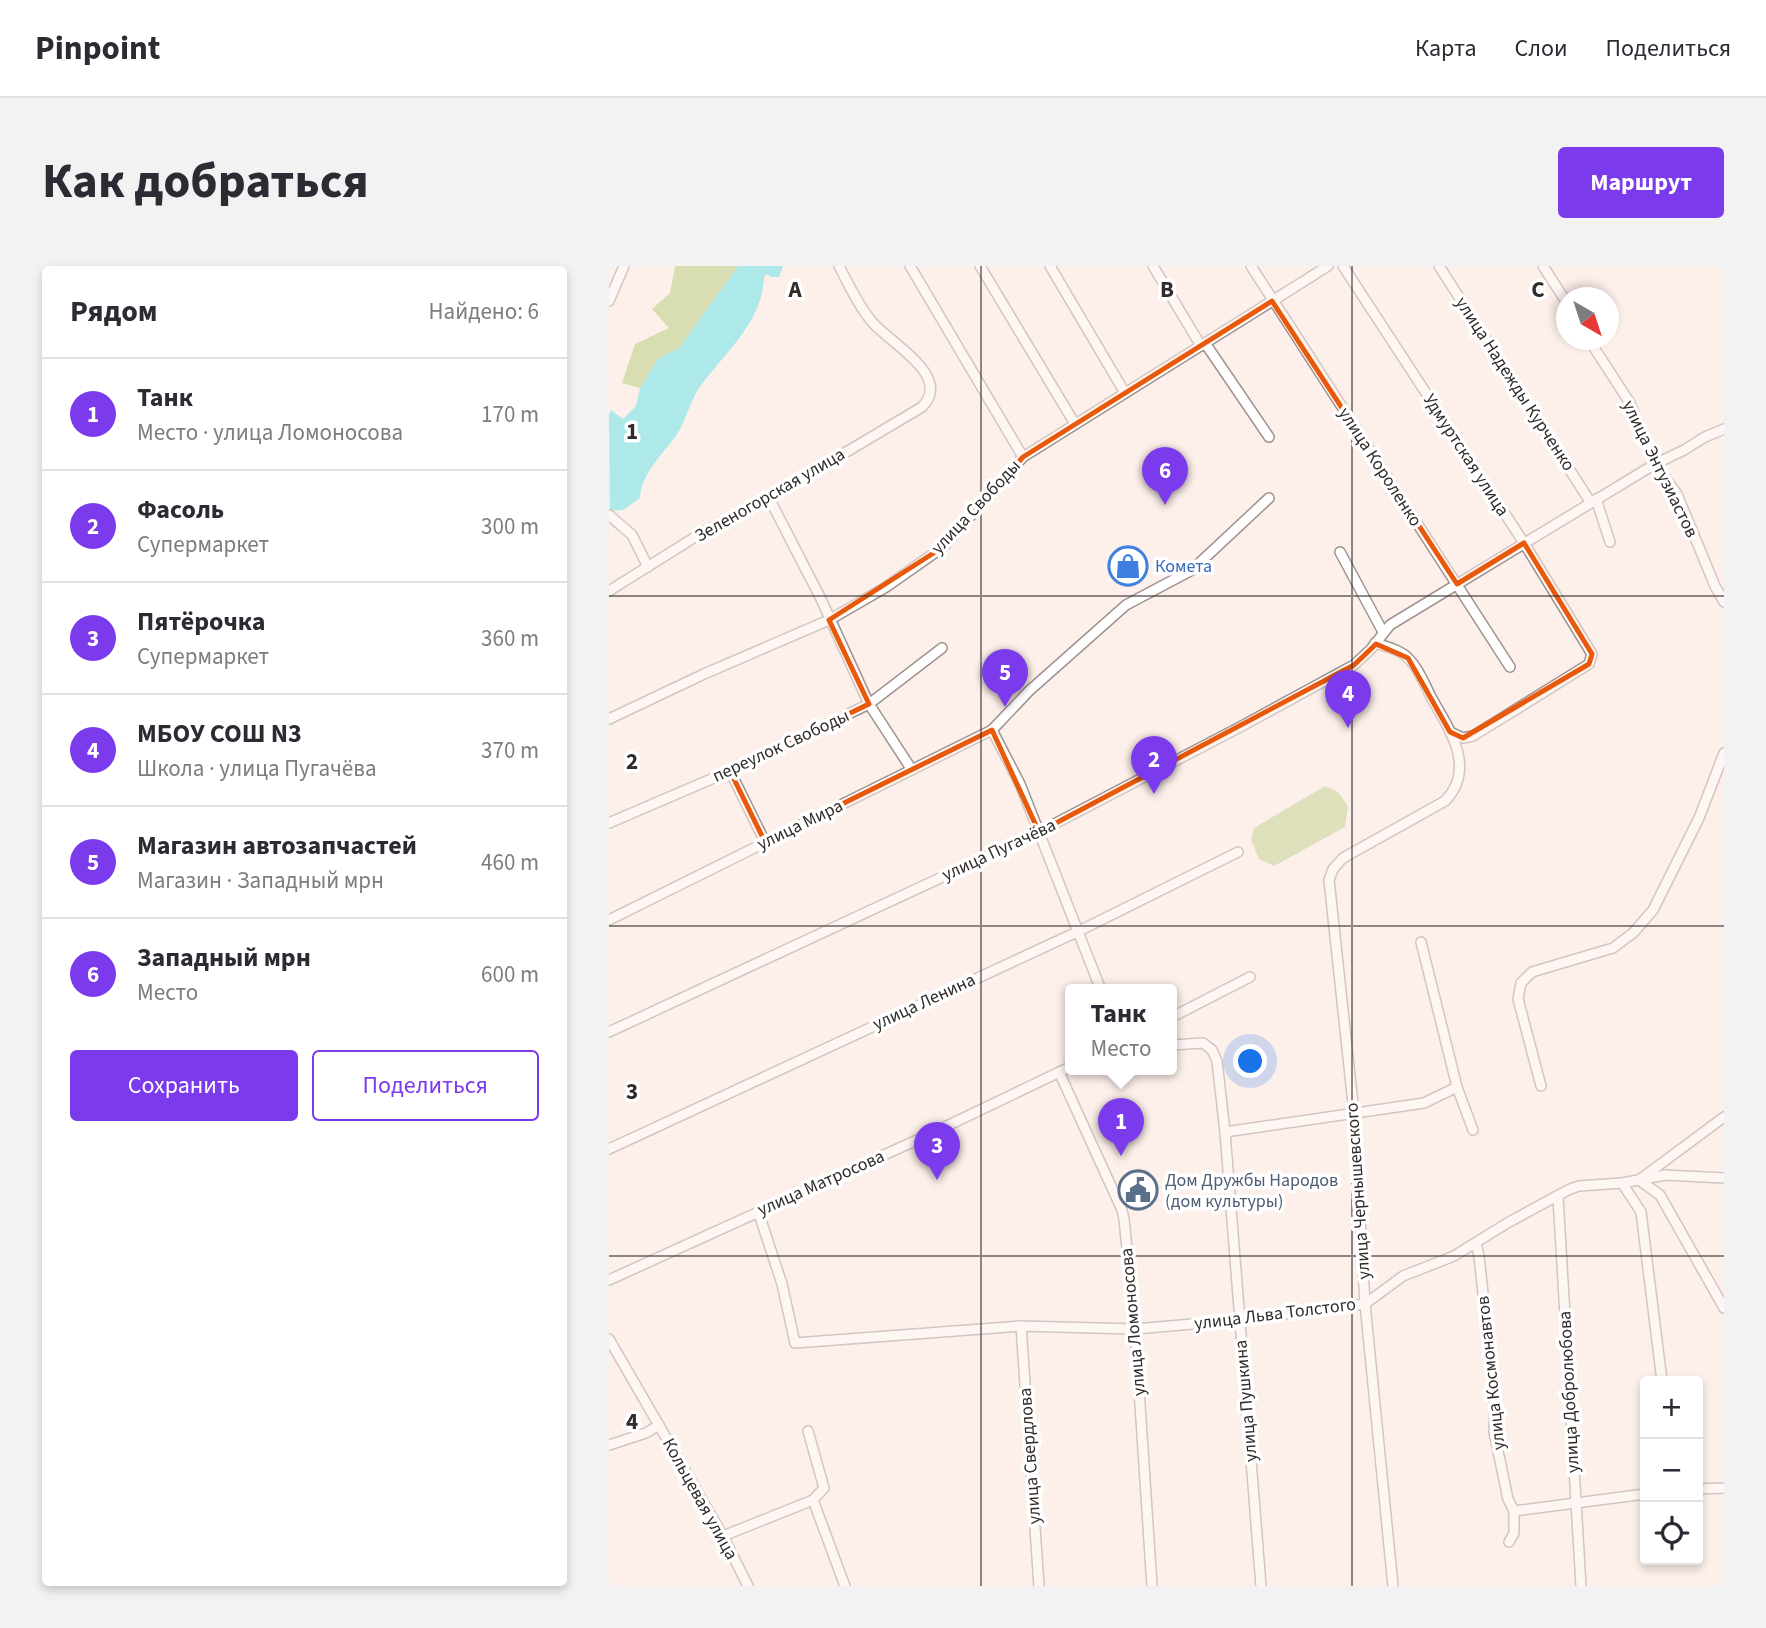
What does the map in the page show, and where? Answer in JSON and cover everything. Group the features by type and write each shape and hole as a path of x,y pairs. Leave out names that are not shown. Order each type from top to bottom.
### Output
{"street":[{"path":"609,301 624,266"},
{"name":"Зеленогорская улица","path":"609,591 703,532 769,498 922,407 930,397 929,382 923,370 910,353 890,341 871,321 839,266"},
{"path":"910,266 1023,457"},
{"path":"980,266 1076,424"},
{"path":"1050,266 1125,393"},
{"path":"1153,266 1203,344 1269,437"},
{"name":"улица Короленко","path":"1251,266 1510,667"},
{"name":"улица Свободы","path":"609,719 829,620 885,587 943,547 1023,457 1328,266"},
{"name":"Удмуртская улица","path":"1343,266 1524,543 1592,654 1590,664 1473,736 1463,738 1450,732"},
{"name":"улица Надежды Курченко","path":"1439,266 1594,501 1610,542"},
{"path":"1543,266 1556,287"},
{"name":"улица Энтузиастов","path":"1596,350 1630,403 1655,464 1677,494 1724,602"},
{"name":"улица Пугачёва","path":"609,1032 1039,832 1240,727 1362,659 1390,625 1655,464 1724,429"},
{"path":"769,498 821,598 869,704 912,770"},
{"name":"улица Мира","path":"609,920 992,730 1038,683 1126,605 1192,570 1269,498"},
{"path":"609,515 632,535 648,567"},
{"path":"1340,552 1383,632"},
{"path":"1375,643 1408,658 1450,732"},
{"name":"переулок Свободы","path":"609,823 730,771 869,704 942,648"},
{"path":"992,730 1020,784 1099,984"},
{"name":"улица Чернышевского","path":"1393,1586 1365,1304 1354,1113 1329,880 1333,869 1343,858 1444,801 1450,795 1457,782 1460,765 1457,746 1450,732"},
{"path":"1541,1086 1518,999 1521,983 1532,972 1613,948 1633,933 1653,910 1699,818 1724,752"},
{"path":"730,771 765,842"},
{"name":"улица Ленина","path":"609,1149 1079,931 1238,852"},
{"path":"1421,942 1457,1087 1473,1130"},
{"path":"1177,1014 1250,977"},
{"name":"улица Пушкина","path":"1177,1045 1203,1043 1212,1050 1217,1061 1261,1586"},
{"name":"улица Матросова","path":"609,1280 928,1135 1065,1069"},
{"name":"улица Ломоносова","path":"1059,1072 1122,1210 1135,1329 1152,1586"},
{"path":"1225,1132 1430,1102 1457,1087"},
{"path":"1724,1117 1639,1180 1660,1195 1724,1308"},
{"name":"улица Льва Толстого","path":"758,1211 782,1284 795,1343 1021,1326 1135,1329 1240,1320 1365,1304 1403,1276 1454,1256 1509,1222 1579,1186 1622,1183 1665,1175 1724,1178"},
{"path":"1622,1183 1641,1212 1661,1376"},
{"name":"улица Добролюбова","path":"1558,1197 1581,1586"},
{"name":"улица Космонавтов","path":"1476,1243 1495,1405 1494,1432 1508,1499 1514,1511 1514,1533 1509,1542"},
{"name":"улица Свердлова","path":"1021,1326 1039,1586"},
{"name":"Кольцевая улица","path":"609,1339 723,1536 748,1586"},
{"path":"609,1445 646,1433 659,1425"},
{"path":"723,1536 813,1500 824,1488 808,1431"},
{"path":"1703,1489 1724,1488"},
{"path":"1514,1511 1640,1495"},
{"path":"813,1500 845,1586"}],"highlighted area":[{"path":"1272,301 1457,584 1524,543 1592,654 1589,664 1463,738 1450,732 1408,658 1376,644 1354,665 1039,832 992,730 765,842 730,771 869,704 829,620 943,547 1023,457"}],"green space":[{"path":"675,266 738,266 679,348 658,359 640,388 622,383 635,344 669,328 652,309 670,293"},
{"path":"1325,786 1338,792 1348,806 1345,827 1274,866 1259,859 1251,840 1254,828"}],"water":[{"path":"738,266 783,266 779,277 767,274 764,277 762,293 750,322 697,391 677,434 649,471 640,498 623,510 610,511 611,410 623,419 636,406 640,388 658,359 679,348"}],"place":[{"name":"Западный мрн","path":"1165,505"},
{"name":"Комета","path":"1128,566"},
{"name":"Магазин автозапчастей","path":"1005,707"},
{"name":"МБОУ СОШ N3","path":"1348,728"},
{"name":"Фасоль","path":"1154,794"},
{"name":"Танк","path":"1121,1156"},
{"name":"Пятёрочка","path":"937,1180"},
{"name":"Дом Дружбы Народов (дом культуры)","path":"1138,1190"}]}
